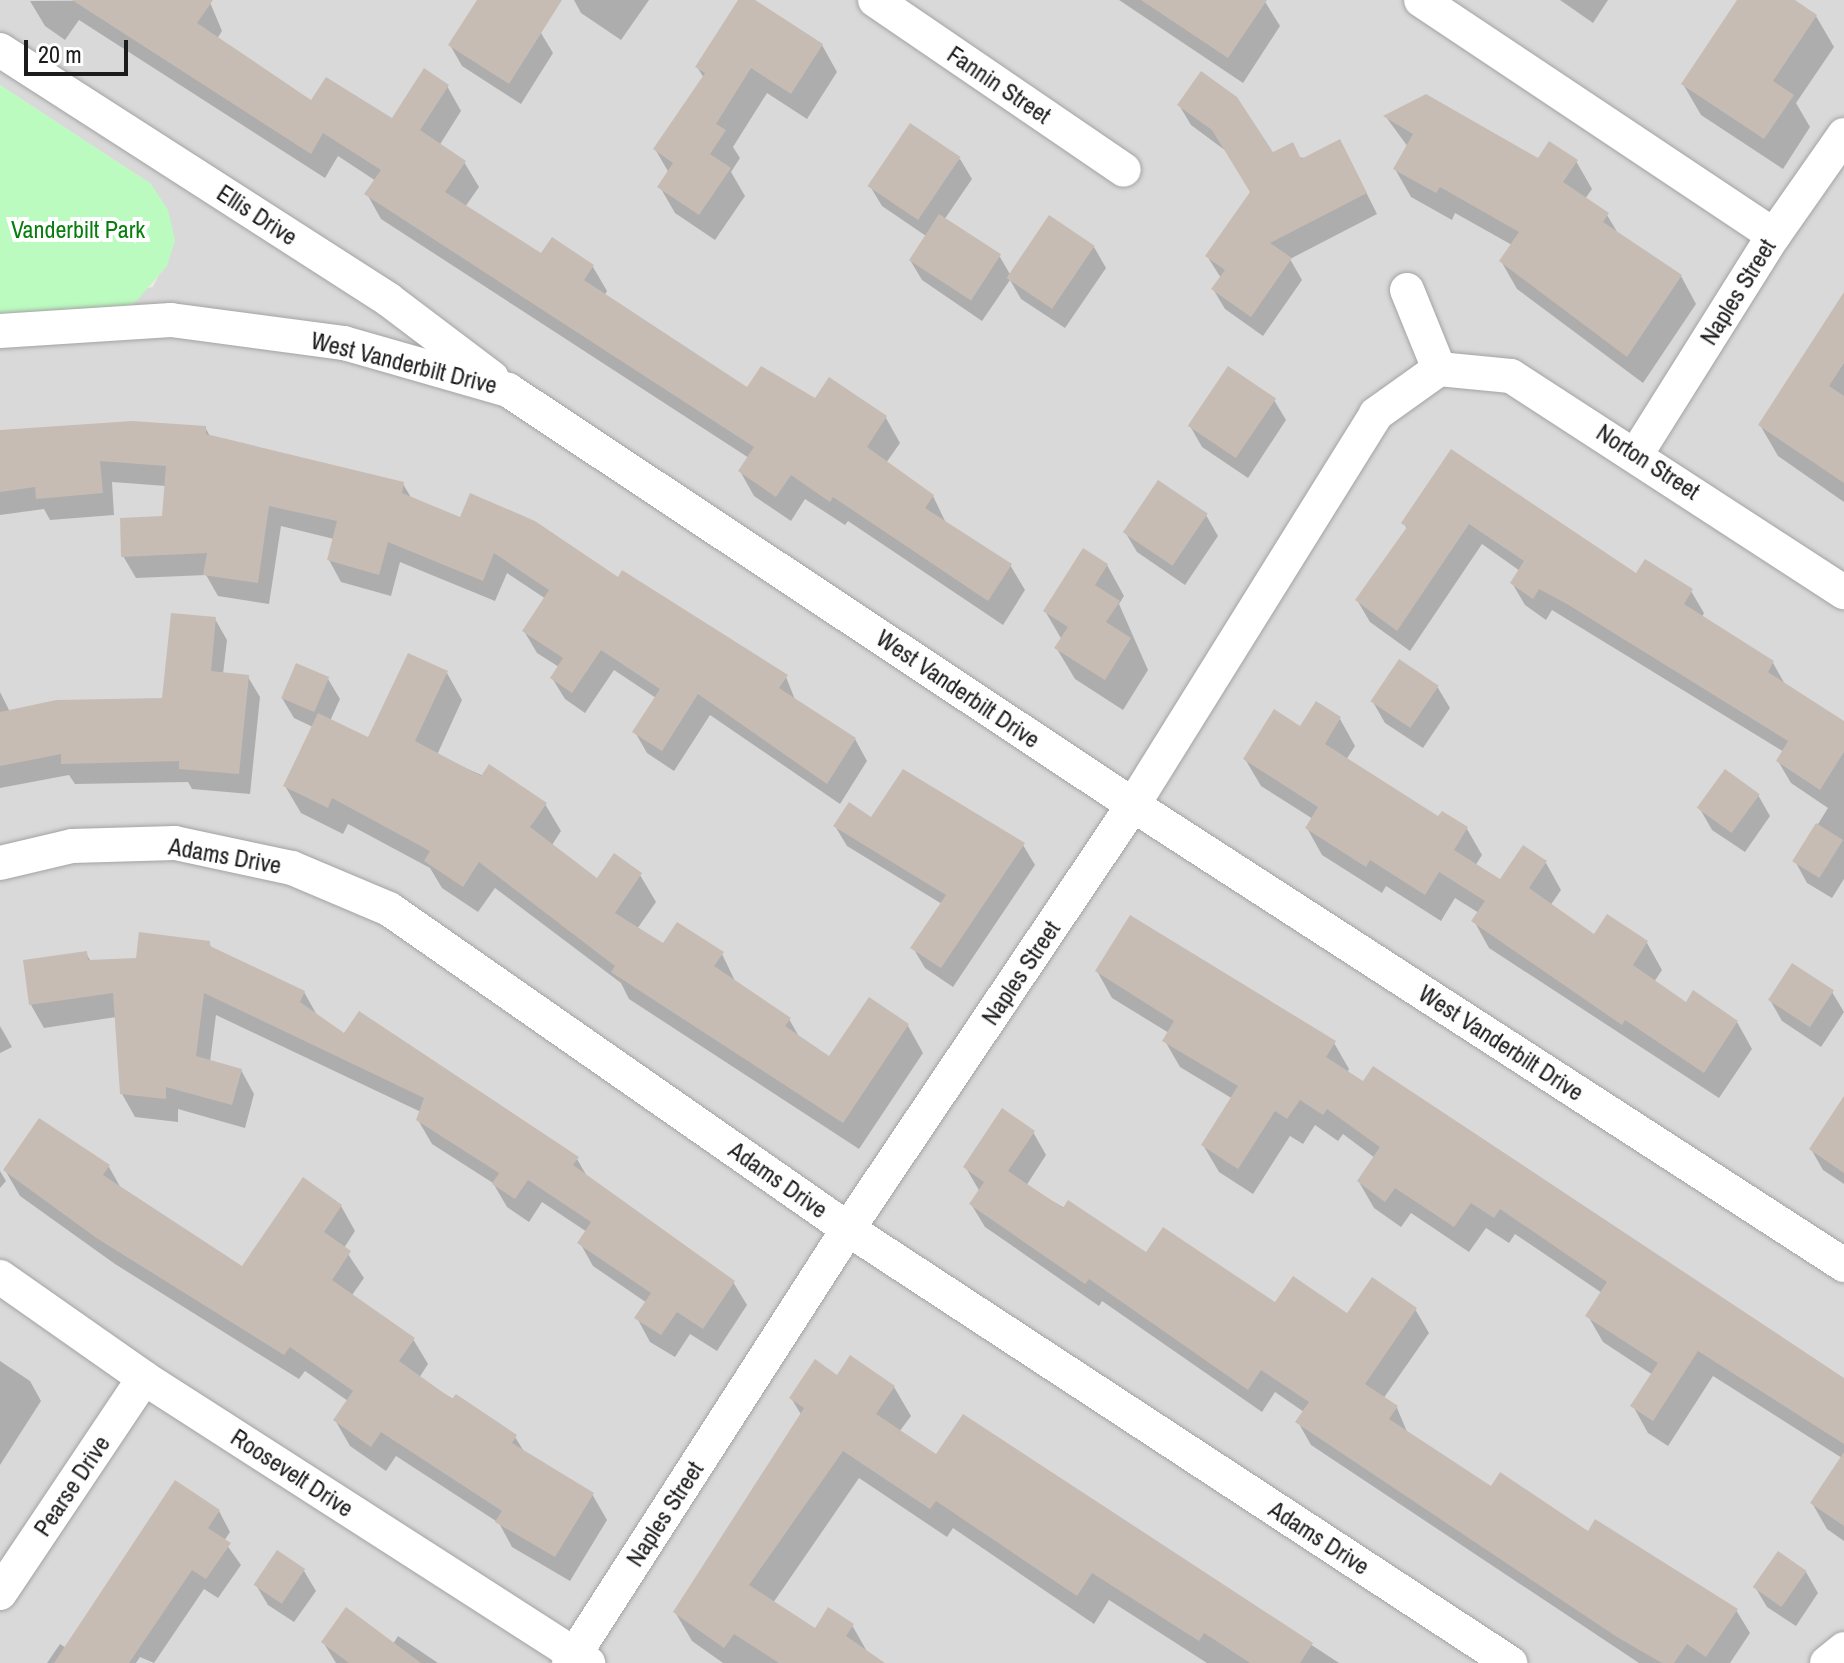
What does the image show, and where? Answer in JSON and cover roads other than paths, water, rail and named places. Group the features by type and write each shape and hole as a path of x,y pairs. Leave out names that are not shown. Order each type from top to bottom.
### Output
{"street":[{"name":"Fannin Street","path":"875,0 1124,170"},
{"path":"1421,0 1774,235"},
{"name":"Ellis Drive","path":"0,50 389,300 508,390"},
{"name":"Naples Street","path":"1637,453 1774,235 1844,135"},
{"path":"1407,290 1439,369"},
{"name":"West Vanderbilt Drive","path":"0,331 171,320 344,343 508,390 1133,805 1844,1265"},
{"name":"Naples Street","path":"577,1660 848,1229 1133,805 1376,414 1439,369"},
{"name":"Norton Street","path":"1439,369 1511,376 1637,453 1844,592"},
{"name":"Adams Drive","path":"0,863 72,846 175,843 292,868 389,909 848,1229 1510,1663"},
{"name":"Roosevelt Drive","path":"0,1277 144,1378 577,1660"},
{"name":"Pearse Drive","path":"0,1593 144,1378"},
{"path":"1827,1663 1844,1649"}],"park label":[{"name":"Vanderbilt Park","path":"78,230"}]}
